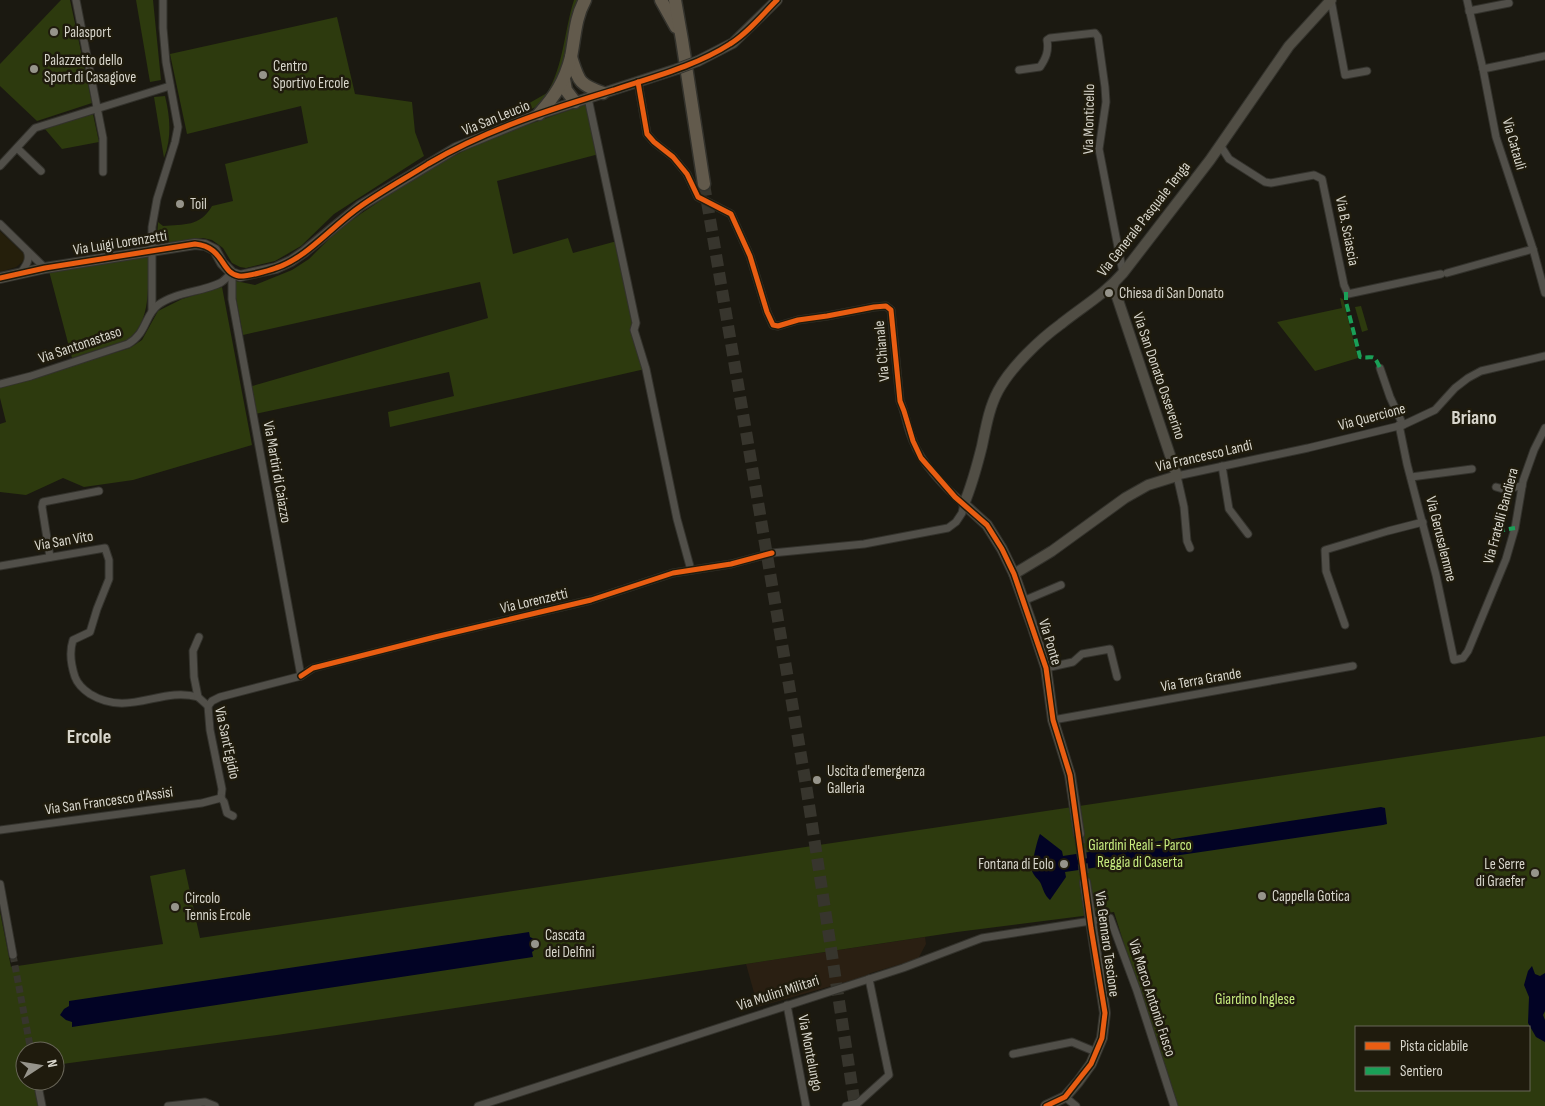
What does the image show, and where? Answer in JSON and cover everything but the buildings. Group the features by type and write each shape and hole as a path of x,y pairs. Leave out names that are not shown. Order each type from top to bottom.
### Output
{"highway":[{"path":"539,114 555,96 564,79 571,57 576,23 585,0"},
{"path":"661,0 682,40"},
{"path":"675,0 704,184"},
{"path":"680,0 682,40"},
{"path":"571,57 579,80 579,89 574,102"},
{"path":"564,79 566,90 574,102"},
{"path":"579,80 588,88 603,93"}],"street":[{"path":"76,0 103,138 103,172"},
{"name":"Via Santonastaso","path":"0,384 31,376 128,344 140,335 152,310 152,227 157,199 178,128 170,86 163,28 163,0"},
{"name":"Via San Leucio","path":"232,273 240,276 250,274 276,268 291,261 360,206 456,148 539,114 677,69 718,52 732,43 777,0"},
{"path":"1331,0 1345,75 1367,71"},
{"name":"Via Generale Pasquale Tenga","path":"964,504 972,486 988,416 998,391 1012,371 1037,343 1113,285 1210,160 1289,46 1331,0"},
{"name":"Via Catauli","path":"1467,0 1496,137 1533,249 1545,293"},
{"path":"1469,12 1509,3"},
{"name":"Via Monticello","path":"1018,70 1040,67 1048,50 1047,40 1050,38 1095,33 1098,37 1106,102 1100,149 1123,273"},
{"path":"1483,69 1545,56"},
{"name":"Via Chianale","path":"638,82 647,134 673,157 687,174 698,197 731,214 750,256 766,312 773,325 778,326 798,320 874,307 886,306 891,310 900,401 913,441 921,458 955,497 964,504"},
{"path":"0,166 35,128 170,86"},
{"path":"588,98 636,323 634,330 646,369 677,519 691,570"},
{"path":"1220,145 1229,159"},
{"path":"17,148 41,171"},
{"path":"1210,160 1229,159"},
{"name":"Via B. Sciascia","path":"1229,159 1265,182 1271,183 1314,175 1322,179 1344,285 1348,294 1444,273 1533,249"},
{"path":"0,224 45,268"},
{"name":"Via Luigi Lorenzetti","path":"0,278 45,268 195,244 205,245 215,250 222,263 232,273"},
{"path":"20,274 28,261 27,251"},
{"path":"152,310 160,303 193,290 221,282 232,273"},
{"name":"Via Martiri di Caiazzo","path":"232,273 232,299 238,336 301,676"},
{"name":"Via San Donato Osseverino","path":"1113,285 1177,476"},
{"name":"Via Quercione","path":"1308,448 1401,425 1435,410 1455,388 1481,371 1545,356"},
{"name":"Via Gerusalemme","path":"1380,368 1401,425 1411,477 1444,609 1454,660"},
{"name":"Via Fratelli Bandiera","path":"1454,660 1463,658 1468,651 1506,559 1516,522 1522,486 1534,450 1545,428"},
{"name":"Via Francesco Landi","path":"1014,574 1084,529 1125,498 1148,485 1177,476 1308,448"},
{"path":"1222,466 1229,509 1248,534"},
{"path":"1411,477 1472,469"},
{"path":"1177,476 1184,507 1187,541 1190,548"},
{"path":"1496,487 1503,489 1522,486"},
{"path":"50,557 42,507 43,502 99,491"},
{"name":"Via Lorenzetti","path":"208,706 212,701 220,697 301,676 313,668 591,600 673,573 730,564 772,553 864,544 948,528 956,522 962,513 964,504"},
{"name":"Via Ponte","path":"964,504 987,525 1002,549 1014,574 1046,668 1053,720 1070,775 1079,834"},
{"path":"1345,626 1326,571 1325,550 1349,544 1388,530 1423,522"},
{"name":"Via San Vito","path":"0,566 105,548 109,560 110,579 97,609 90,632 73,640 70,649 72,669 77,682 85,691 101,701 114,704 180,695 198,697"},
{"path":"1023,601 1061,585"},
{"name":"Via Sant'Egidio","path":"199,637 192,659 196,691 198,697 208,706 210,730 222,788 220,798"},
{"path":"1046,668 1072,662 1082,654 1110,649 1117,677"},
{"name":"Via Terra Grande","path":"1053,720 1353,666"},
{"path":"220,798 224,802 227,813 233,816"},
{"name":"Via San Francesco d'Assisi","path":"0,830 202,803 220,798"},
{"name":"Via Gennaro Tescione","path":"1046,1106 1064,1097 1091,1064 1102,1038 1104,1013 1085,882"},
{"path":"0,884 13,955"},
{"name":"Via Marco Antonio Fusco","path":"1090,922 1110,918 1137,991 1174,1106"},
{"name":"Via Mulini Militari","path":"478,1106 787,1004 869,979 982,938 1090,922"},
{"path":"846,1106 858,1102 889,1075 869,979"},
{"name":"Via Montelungo","path":"787,1004 806,1106"},
{"path":"1013,1054 1072,1042 1096,1052"},
{"path":"39,1091 42,1106"},
{"path":"1064,1097 1076,1106"},
{"path":"168,1106 205,1102 215,1106"}],"shaded area":[{"path":"0,231 25,255 25,260 16,267 0,272"},
{"path":"925,937 926,944 918,959 758,1007 746,964"}],"green space":[{"name":"Palasport","path":"61,0 70,0 92,103 37,121 0,86 0,64"},
{"path":"136,0 153,0 161,80 150,82"},
{"path":"574,0 578,0 572,14 559,81 546,100 536,107 484,129 547,93 557,71"},
{"path":"337,17 355,94 412,102 415,132 424,156 334,214 301,246 275,261 246,268 240,267 232,263 223,248 212,240 203,238 166,244 157,237 158,222 163,226 191,223 202,218 212,206 233,201 225,164 308,143 301,106 187,134 170,54"},
{"path":"165,96 169,127 167,150 164,158 154,97"},
{"path":"587,104 599,154 497,181 513,254 568,238 573,253 617,241 645,369 390,427 388,412 454,396 449,372 255,414 249,387 488,318 480,282 243,335 235,293 236,281 255,285 292,270 309,259 336,232 420,174 484,140"},
{"path":"93,114 99,142 62,149 45,129"},
{"path":"149,255 145,313 135,332 127,340 72,358 49,271"},
{"path":"222,287 252,445 133,480 84,487 63,478 26,495 0,492 0,424 6,422 0,398 0,388 130,348 142,340 158,311 182,299"},
{"path":"1340,298 1343,299 1358,358 1315,371 1277,322 1342,308"},
{"path":"1361,306 1368,330 1362,332 1355,307"},
{"name":"Giardini Reali - Parco Reggia di Caserta","path":"1545,736 1545,1106 1175,1106 1114,912 957,932 277,1035 65,1064 65,1041 15,1041 15,1091 35,1091 38,1106 0,1106 0,912 11,967 163,944 150,876 185,869 200,938"}],"water":[{"path":"1381,807 1385,808 1387,824 1383,825 1065,872 1066,877 1050,900 1032,871 1040,834 1062,851 1063,856"},
{"path":"529,932 536,945 532,952 533,957 72,1027 72,1022 60,1015 69,1006 69,1001"},
{"path":"1532,966 1535,974 1540,976 1545,973 1545,1011 1543,1015 1545,1020 1545,1042 1536,1037 1528,1023 1529,997 1524,985 1528,971"}],"tunnel":[{"path":"704,184 806,785 855,1106"},
{"path":"1079,834 1085,882"},
{"path":"13,955 29,1041"}],"marked path":[{"path":"1346,292 1346,302 1360,357 1373,357 1380,368"},
{"path":"1497,531 1515,528"}],"cycle path":[{"path":"0,278 45,268 195,244 212,250 228,270 239,276 252,275 276,268 309,249 369,200 450,152 519,121 659,76 703,59 737,40 777,0"},
{"path":"638,82 647,134 673,157 687,174 698,197 731,214 750,256 767,312 773,325 778,326 798,320 874,307 886,306 891,310 900,401 913,441 921,458 955,497 987,525 1002,549 1014,574 1046,668 1053,720 1070,775 1105,1013 1102,1038 1091,1064 1065,1097 1046,1106"},
{"path":"301,676 313,668 591,600 673,573 731,564 772,553"}],"place":[{"name":"Palasport","path":"54,32"},
{"name":"Palazzetto dello Sport di Casagiove","path":"34,69"},
{"name":"Centro Sportivo Ercole","path":"263,75"},
{"name":"Toil","path":"180,204"},
{"name":"Chiesa di San Donato","path":"1109,293"},
{"name":"Uscita d'emergenza Galleria","path":"817,780"},
{"name":"Fontana di Eolo","path":"1064,864"},
{"name":"Le Serre di Graefer","path":"1535,873"},
{"name":"Cappella Gotica","path":"1262,896"},
{"name":"Circolo Tennis Ercole","path":"175,907"},
{"name":"Cascata dei Delfini","path":"535,944"}],"district":[{"name":"Briano","path":"1474,418"},
{"name":"Ercole","path":"89,737"}],"park label":[{"name":"Giardino Inglese","path":"1255,999"}]}
